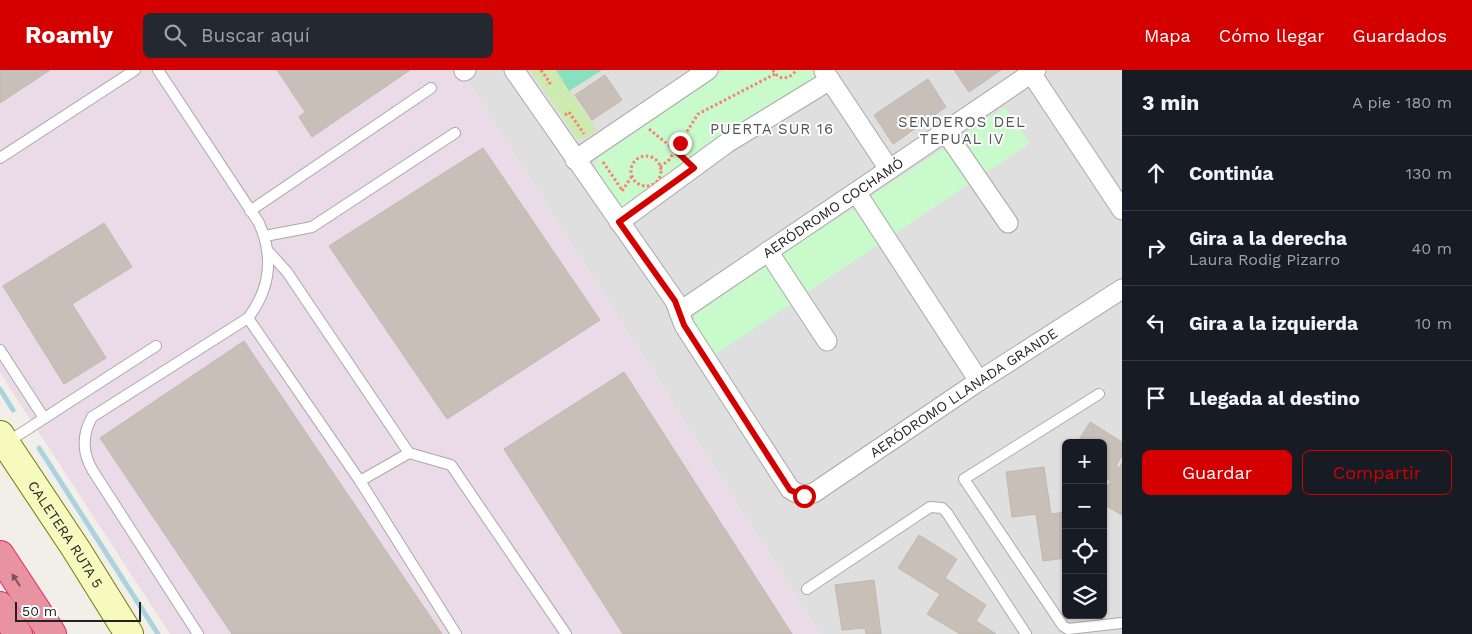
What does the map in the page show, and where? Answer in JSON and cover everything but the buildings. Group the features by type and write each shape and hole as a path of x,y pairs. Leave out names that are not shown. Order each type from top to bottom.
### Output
{"highway":[{"path":"0,555 52,634"},
{"path":"0,606 18,634"}],"street":[{"path":"514,70 675,301 679,312"},
{"path":"575,160 708,70"},
{"path":"1034,72 1122,210"},
{"name":"AERÓDROMO COCHAMÓ","path":"679,312 1034,72"},
{"path":"619,222 727,143 827,75 889,170"},
{"path":"945,131 1008,222"},
{"path":"856,192 979,381"},
{"path":"768,251 827,341"},
{"name":"AERÓDROMO LLANADA GRANDE","path":"679,312 684,325 790,490 804,496 815,492 979,381 1122,290"},
{"name":"CALETERA RUTA 5","path":"3,439 76,549 129,634"}],"lane":[{"path":"0,158 135,70"},
{"path":"158,70 265,236 268,251 268,280 257,306 248,318 92,417 84,438 86,455 93,471 198,634"},
{"path":"250,211 430,88"},
{"path":"265,236 312,227 455,133"},
{"path":"268,251 288,272 409,453 451,465 459,473 566,634"},
{"path":"248,318 360,481 456,634"},
{"path":"3,439 44,418 156,346"},
{"path":"0,350 44,418"},
{"path":"1099,394 964,479 1063,626 1068,629 1122,623"},
{"path":"360,481 409,453"},
{"path":"807,589 930,507 937,507 947,513 1026,634"}],"path":[{"path":"773,70 780,78 788,78 796,70"},
{"path":"660,167 652,158 640,158 632,167 632,175 640,184 651,185 660,178 660,167 675,150 698,114 775,74"},
{"path":"636,118 694,168"},
{"path":"593,147 622,190"}],"shaded area":[{"path":"0,70 460,70 820,634 170,634 0,373"},
{"path":"460,70 1122,70 1122,634 820,634"}],"green space":[{"path":"530,70 556,70 597,130 583,139 577,138"},
{"path":"556,70 602,70 569,91"},
{"path":"724,70 812,70 816,79 631,210 621,208 595,170 596,159"},
{"path":"1005,107 1030,143 981,176 961,143 962,136"},
{"path":"940,151 950,151 971,183 891,236 871,199 872,195"},
{"path":"858,209 881,243 802,296 781,258 782,254 850,210"},
{"path":"766,266 793,303 713,356 694,324 695,314"}],"waterway":[{"path":"0,389 13,410"},
{"path":"39,448 158,634"}],"district":[{"name":"PUERTA SUR 16","path":"772,129"},
{"name":"SENDEROS DEL TEPUAL IV","path":"962,130"}],"route":[{"path":"680,143 675,150 694,168 619,222 675,301 684,325 736,403 790,490 804,496"}]}
